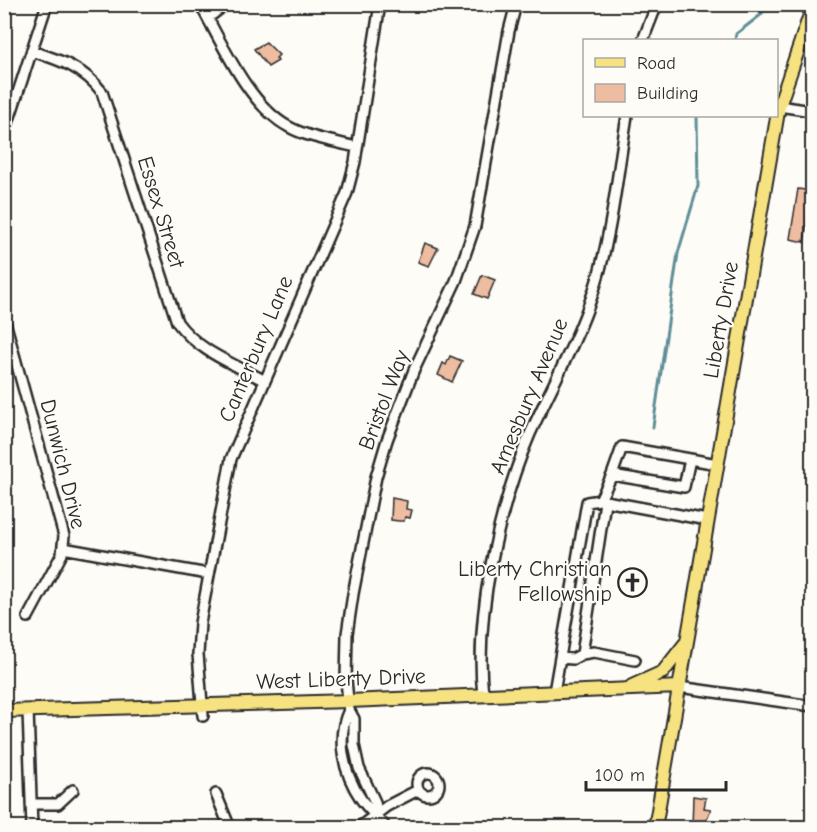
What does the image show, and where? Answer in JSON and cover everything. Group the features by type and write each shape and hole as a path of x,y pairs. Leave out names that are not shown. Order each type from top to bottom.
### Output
{"main road":[{"name":"Liberty Drive","path":"778,112 813,9"},
{"name":"Liberty Drive","path":"655,828 777,117"},
{"name":"Liberty Drive","path":"620,689 645,682 663,672 686,644"},
{"name":"West Liberty Drive","path":"4,711 202,710 349,706 483,695 679,687"}],"street":[{"path":"4,135 47,4"},
{"path":"200,4 255,97 271,115 292,129 356,147"},
{"path":"208,18 226,4"},
{"name":"Canterbury Lane","path":"202,710 198,654 208,574 231,459 263,380 347,193 381,4"},
{"name":"Bristol Way","path":"377,814 375,802 358,763 354,745 354,719 349,706 345,669 347,634 376,477 400,404 456,281 475,226 509,31 516,4"},
{"path":"643,39 657,4"},
{"name":"Essex Street","path":"32,51 75,66 102,92 171,310 181,327 206,350 263,380"},
{"path":"779,106 813,111"},
{"name":"Amesbury Avenue","path":"483,695 480,663 481,628 501,522 519,461 593,294 609,232 627,117"},
{"name":"Dunwich Drive","path":"4,318 63,530 63,548 208,574"},
{"path":"582,654 603,501 622,447 717,464"},
{"path":"612,476 684,487 690,459"},
{"path":"554,692 587,502 603,501 707,520"},
{"path":"28,617 63,548"},
{"path":"560,658 579,657 582,654 594,652 635,660"},
{"path":"679,687 813,706"},
{"path":"349,706 344,720 345,767 363,802 377,814 386,828"},
{"path":"28,710 32,828"},
{"path":"343,745 354,745"},
{"path":"345,767 358,763"},
{"path":"357,792 367,787"},
{"path":"31,804 58,804 73,790"},
{"path":"358,828 418,790"},
{"path":"216,794 230,828"}],"building":[{"path":"266,42 279,55 276,58 278,61 268,67 254,49"},
{"path":"798,189 812,191 804,242 790,239"},
{"path":"425,243 438,248 429,266 418,262"},
{"path":"482,275 495,280 487,299 474,294"},
{"path":"450,356 462,361 452,382 438,375 443,363 446,365"},
{"path":"392,498 407,501 406,509 412,510 410,518 405,517 404,521 391,520"},
{"path":"693,796 706,798 704,808 711,809 703,828 692,828"}],"waterway":[{"path":"735,39 736,34 762,14 762,4"},
{"path":"653,427 678,253 698,186 697,117"}],"place":[{"name":"Liberty Christian Fellowship","path":"633,582"}]}
